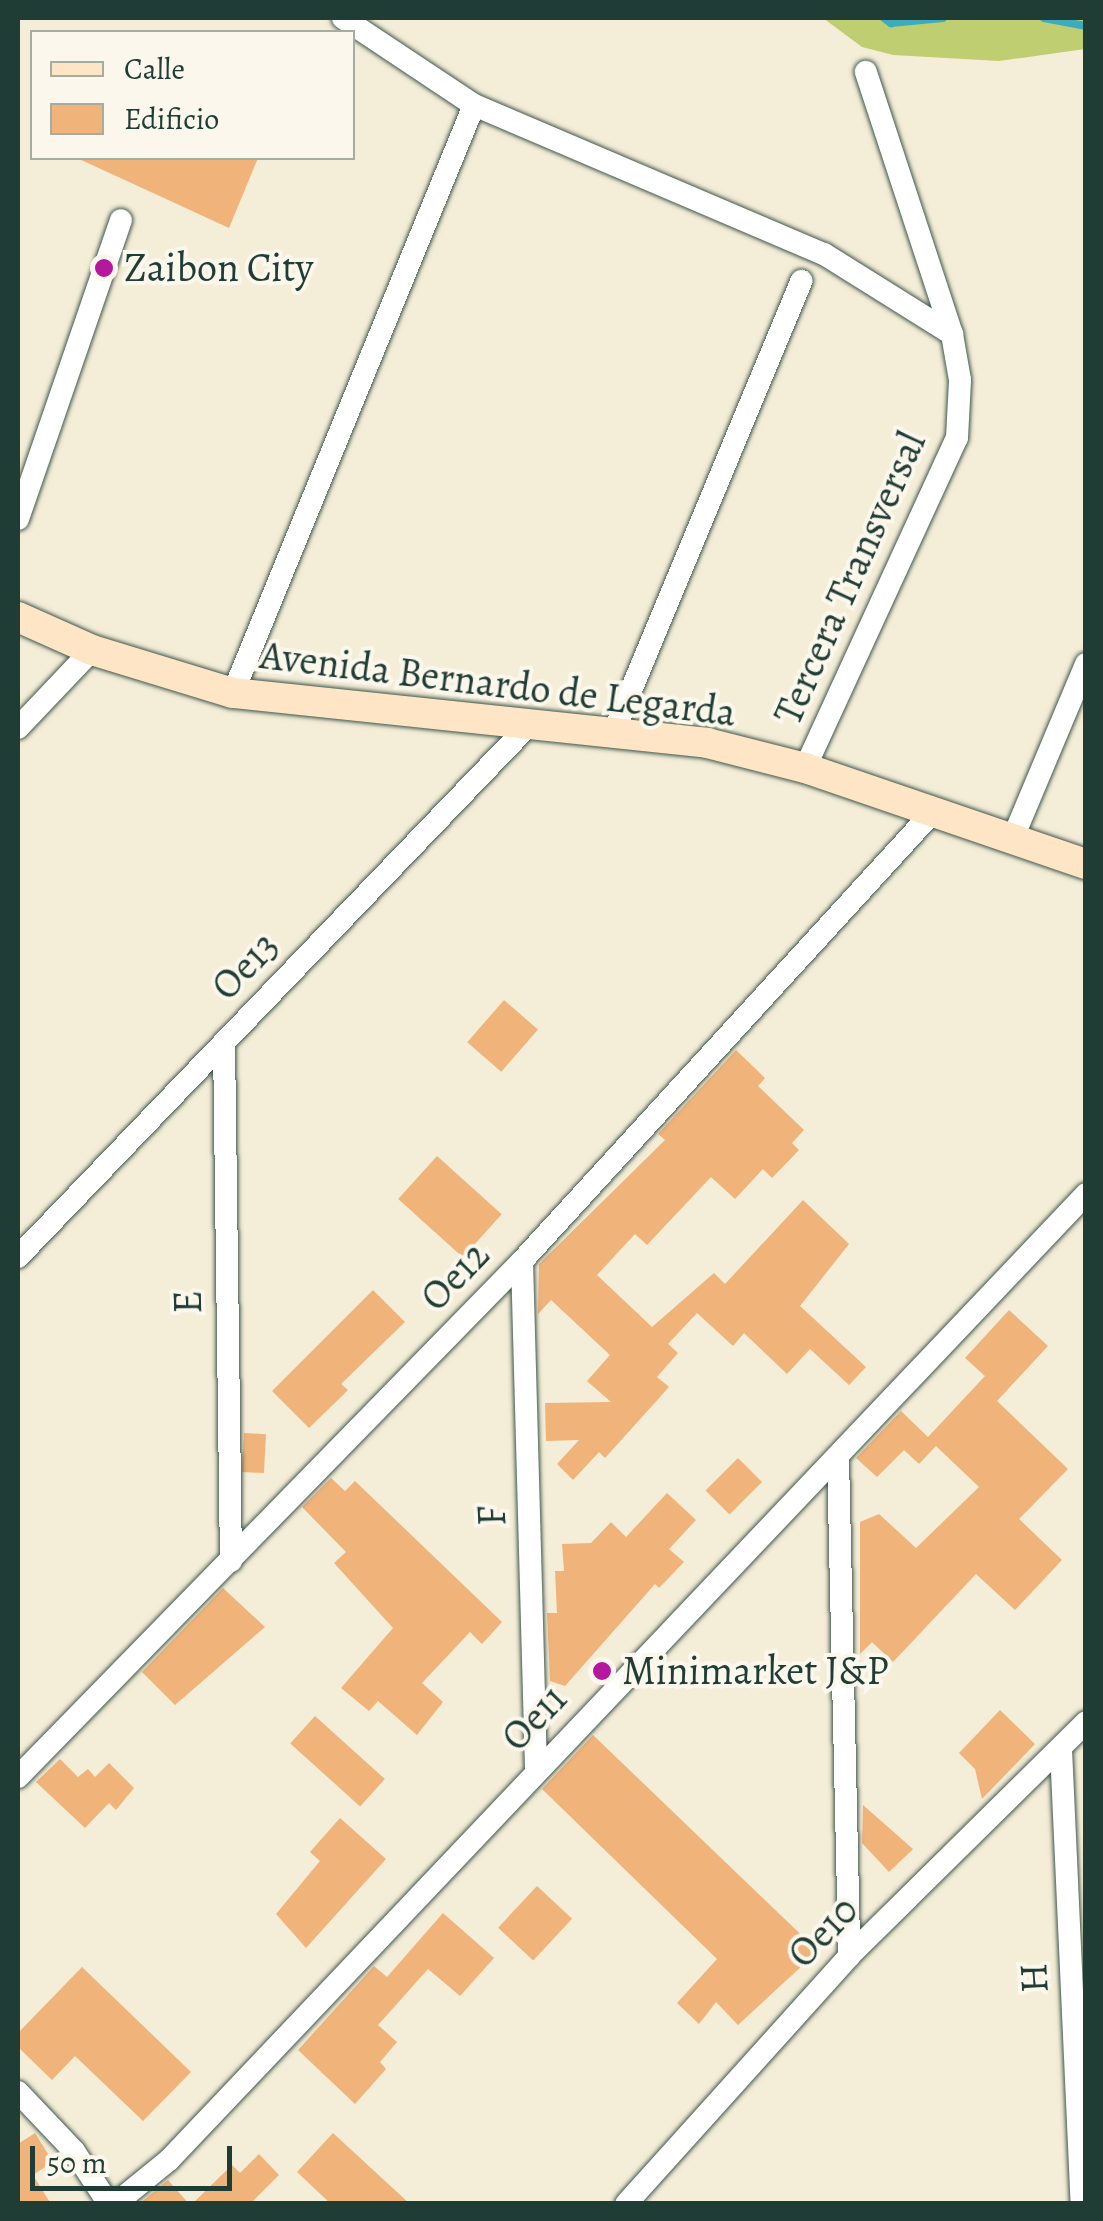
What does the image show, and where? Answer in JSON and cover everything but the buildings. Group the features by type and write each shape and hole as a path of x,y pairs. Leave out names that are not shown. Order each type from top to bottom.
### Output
{"street":[{"path":"343,18 474,105 824,254 952,334"},
{"name":"Tercera Transversal","path":"805,768 957,438 960,380 952,334 866,72"},
{"path":"233,693 474,105"},
{"path":"18,519 122,220"},
{"path":"612,736 801,281"},
{"name":"Avenida Bernardo de Legarda","path":"18,618 92,650 233,693 706,744 805,768 1086,864"},
{"path":"18,728 92,650"},
{"path":"1012,840 1086,664"},
{"name":"Oe13","path":"18,1257 527,727"},
{"name":"Oe12","path":"18,1777 522,1261 932,814"},
{"name":"E","path":"224,1042 232,1561"},
{"name":"Oe11","path":"112,2204 169,2160 1086,1194"},
{"name":"F","path":"522,1261 536,1770"},
{"path":"838,1457 849,1956"},
{"name":"Oe10","path":"626,2204 849,1956 1086,1722"},
{"name":"H","path":"1060,1749 1082,2204"},
{"path":"18,2092 74,2151 112,2204"}],"green space":[{"path":"823,18 1085,18 1085,49 999,61 893,55 862,47"}],"waterway":[{"path":"884,18 891,23 943,18"},
{"path":"1044,18 1086,26"}],"place":[{"name":"Zaibon City","path":"104,268"},
{"name":"Minimarket J&P","path":"602,1671"}]}
